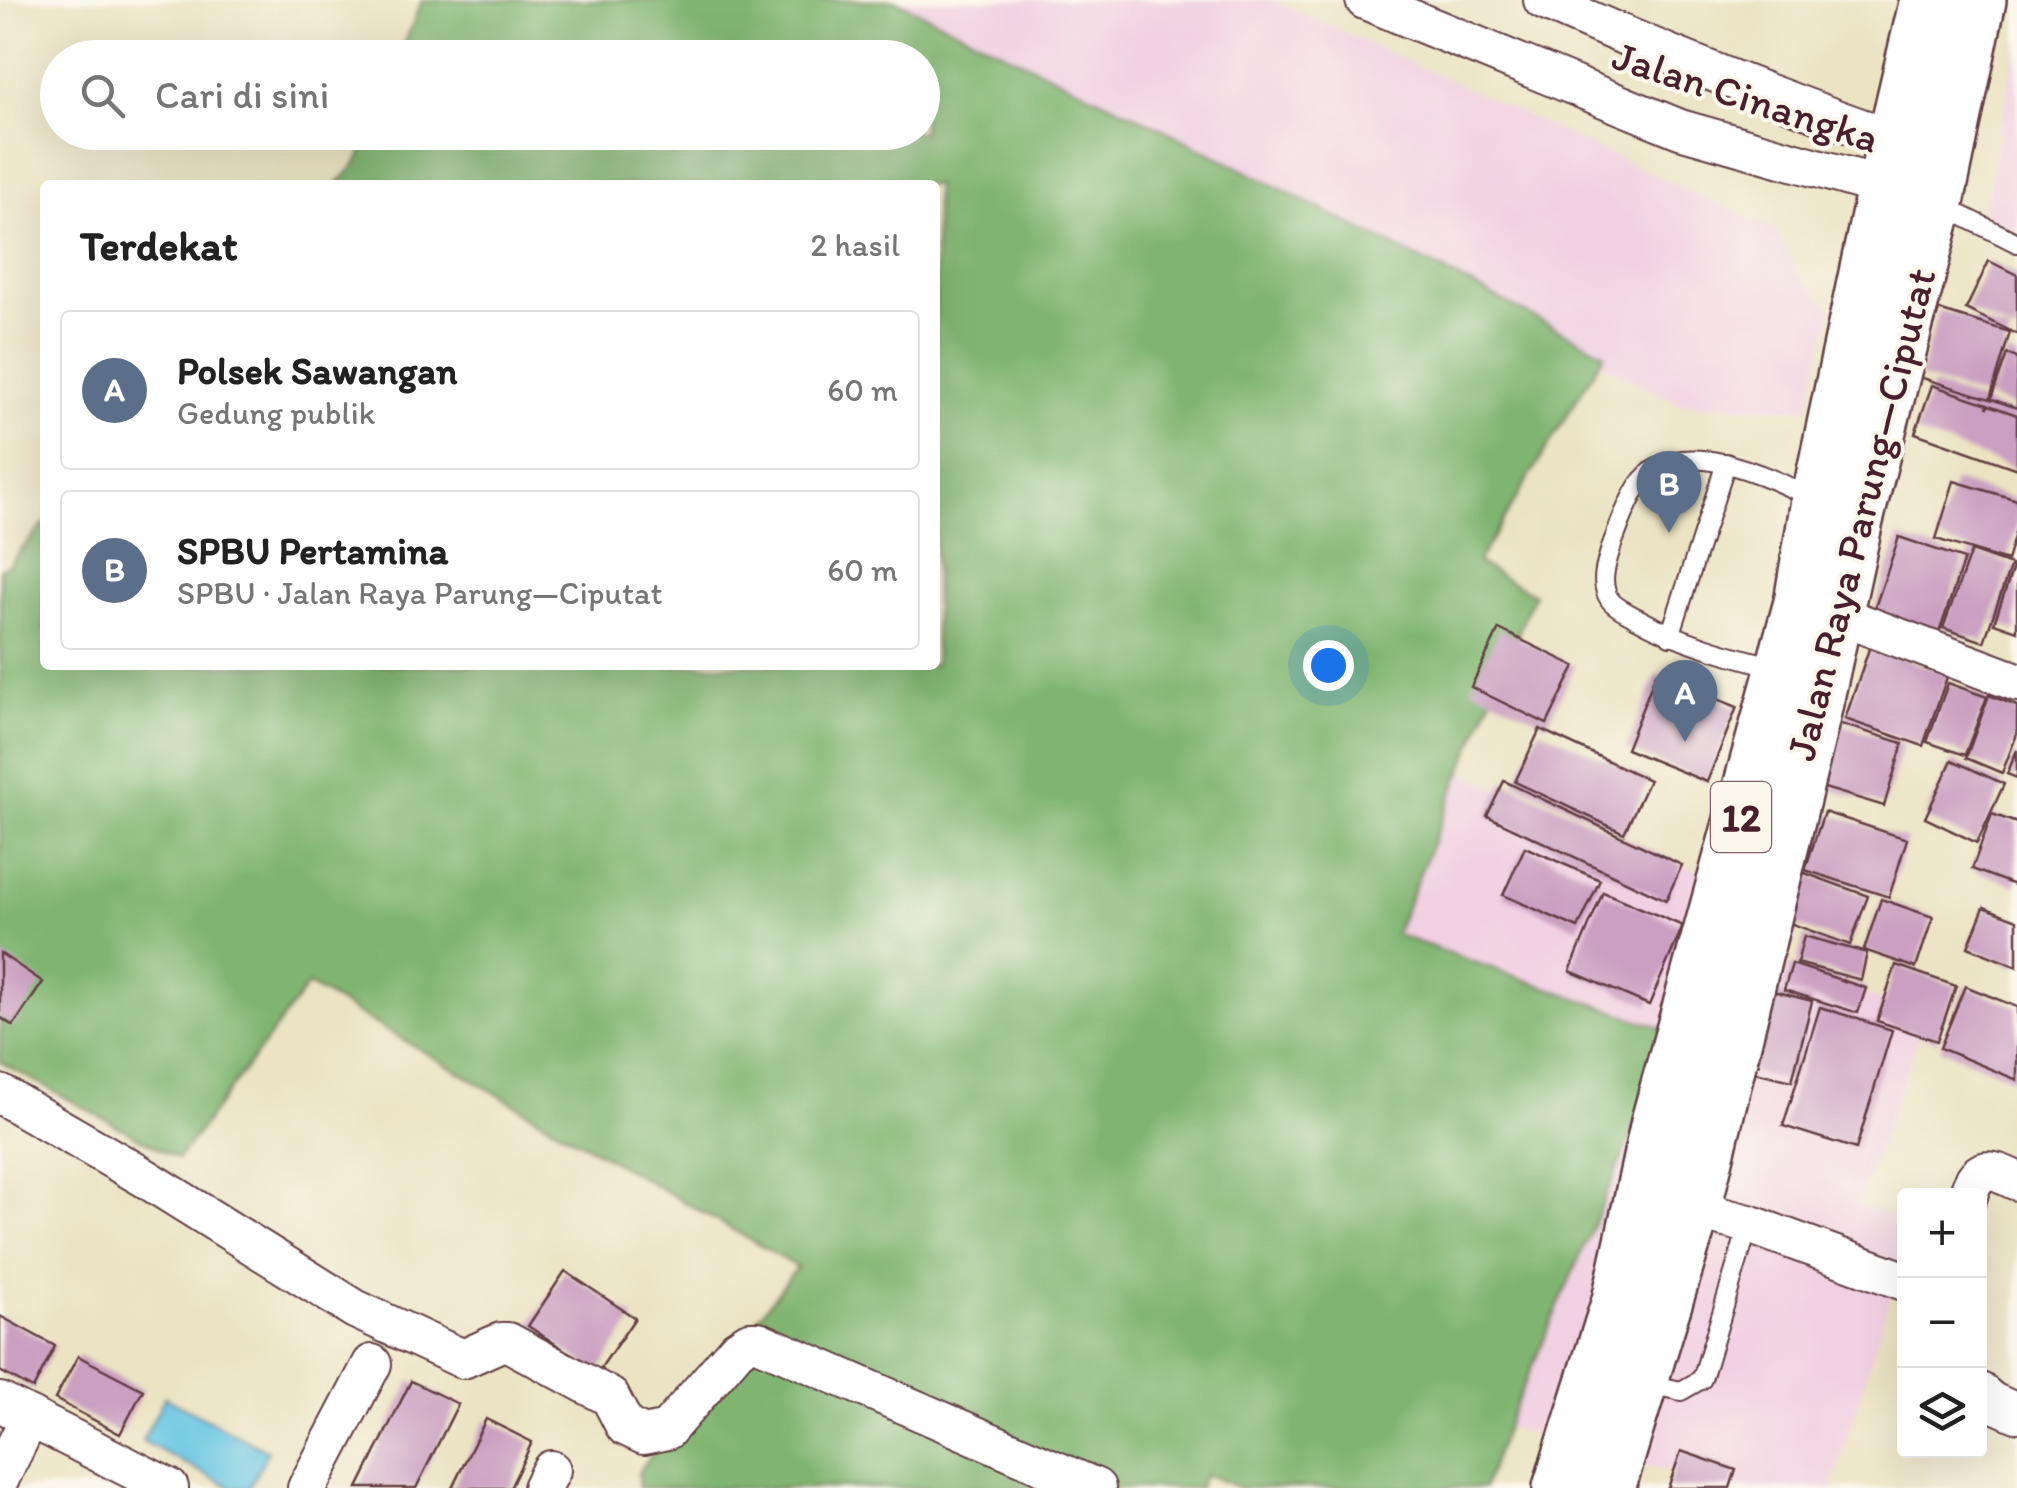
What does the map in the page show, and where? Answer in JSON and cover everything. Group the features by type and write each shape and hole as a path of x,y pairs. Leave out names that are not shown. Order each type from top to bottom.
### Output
{"highway":[{"name":"Jalan Raya Parung—Ciputat","path":"1916,172 1928,0"},
{"name":"Jalan Raya Parung—Ciputat","path":"1607,1488 1641,1382 1668,1204 1819,607 1837,510 1916,172 1978,0"},
{"name":"Jalan Raya Parung—Ciputat","path":"1562,1488 1620,1301 1668,1204"}],"street":[{"name":"Jalan Cinangka","path":"1364,0 1680,130 1916,172"},
{"name":"Jalan Cinangka","path":"1543,0 1816,113 1916,172"},
{"path":"1819,607 2017,682"},
{"path":"0,1094 142,1176 355,1309 463,1359 508,1342 610,1397 625,1426 644,1435 668,1430 736,1349 749,1341 758,1341 1096,1488"},
{"path":"1970,1188 1982,1172 1993,1170 2017,1181"},
{"path":"1668,1204 1749,1224 1898,1278"},
{"path":"307,1488 372,1364"},
{"path":"1987,1398 2017,1413"},
{"path":"0,1478 15,1410 169,1488"}],"lane":[{"path":"1916,172 2017,242"},
{"path":"1801,673 1708,651 1670,636 1612,604 1602,586 1609,555 1640,483 1663,466 1698,459 1726,463 1775,479 1837,510"},
{"path":"1670,636 1726,463"},
{"path":"1641,1382 1680,1391 1702,1379 1749,1224"}],"shaded area":[{"path":"886,0 1274,0 1777,231 1796,272 1832,309 1807,408 1680,404"},
{"path":"2017,39 2017,231 1984,213"},
{"path":"1461,772 1803,915 1785,966 1926,1017 1857,1205 1897,1218 1897,1273 1832,1488 1730,1488 1506,1427 1676,1033 1395,935"}],"green space":[{"path":"422,0 895,0 1153,124 1605,353 1477,563 1534,594 1395,934 1676,1033 1483,1488 1240,1488 1205,1474 1199,1488 639,1488 638,1473 797,1267 308,985 178,1159 0,1062 0,569 40,529 40,670 940,670 940,180 341,180 363,150 940,150 940,40 406,40"}],"water":[{"path":"165,1397 268,1451 249,1488 232,1488 142,1441"}],"building":[{"path":"1989,261 2017,275 2017,334 1966,309"},
{"path":"1939,310 2010,332 1990,399 1919,377"},
{"path":"2007,354 2017,358 2017,408 1991,399"},
{"path":"1932,385 1988,404 1987,408 1989,405 2017,415 2017,469 1915,433"},
{"path":"1954,481 2017,500 2017,526 2007,561 1936,539"},
{"path":"1899,537 1964,559 1938,636 1873,613"},
{"path":"1971,551 2011,565 1984,642 1943,628"},
{"path":"2017,559 2017,631 1994,623"},
{"path":"1499,629 1575,666 1547,724 1471,687"},
{"path":"1870,646 1948,674 1923,746 1845,719"},
{"path":"1656,674 1737,707 1707,782 1626,749"},
{"path":"1948,683 1987,697 1965,755 1927,742"},
{"path":"1989,695 2017,706 2017,734 2002,773 1966,758"},
{"path":"1831,721 1903,743 1884,806 1811,784"},
{"path":"1540,729 1649,780 1624,833 1515,782"},
{"path":"2017,750 2017,778 2007,774"},
{"path":"1952,760 2004,784 1977,843 1925,818"},
{"path":"1504,781 1682,865 1666,900 1487,816"},
{"path":"1824,812 1907,839 1889,897 1805,870"},
{"path":"1992,814 2017,823 2017,886 1972,869"},
{"path":"1525,847 1600,880 1578,928 1503,895"},
{"path":"1802,872 1868,896 1850,945 1784,921"},
{"path":"1603,892 1683,926 1649,1005 1570,971"},
{"path":"1881,899 1933,917 1916,968 1864,950"},
{"path":"1984,907 2017,920 2017,967 1968,947"},
{"path":"1804,936 1867,953 1861,980 1797,963"},
{"path":"0,953 43,982 13,1026 0,1017"},
{"path":"1792,964 1866,988 1858,1013 1784,990"},
{"path":"1896,965 1956,986 1937,1041 1877,1021"},
{"path":"1965,986 2017,1007 2017,1080 1940,1048"},
{"path":"1761,988 1812,1001 1792,1081 1742,1069"},
{"path":"1820,1007 1892,1030 1856,1149 1783,1126"},
{"path":"565,1271 635,1318 598,1372 528,1326"},
{"path":"0,1316 55,1346 33,1389 0,1371"},
{"path":"78,1356 143,1390 120,1434 55,1399"},
{"path":"411,1381 458,1404 416,1488 358,1488"},
{"path":"486,1419 532,1442 514,1480 510,1488 452,1488"},
{"path":"1681,1451 1736,1470 1730,1488 1668,1488"}],"place":[{"name":"SPBU Pertamina","path":"1669,533"},
{"name":"Polsek Sawangan","path":"1685,742"}]}
